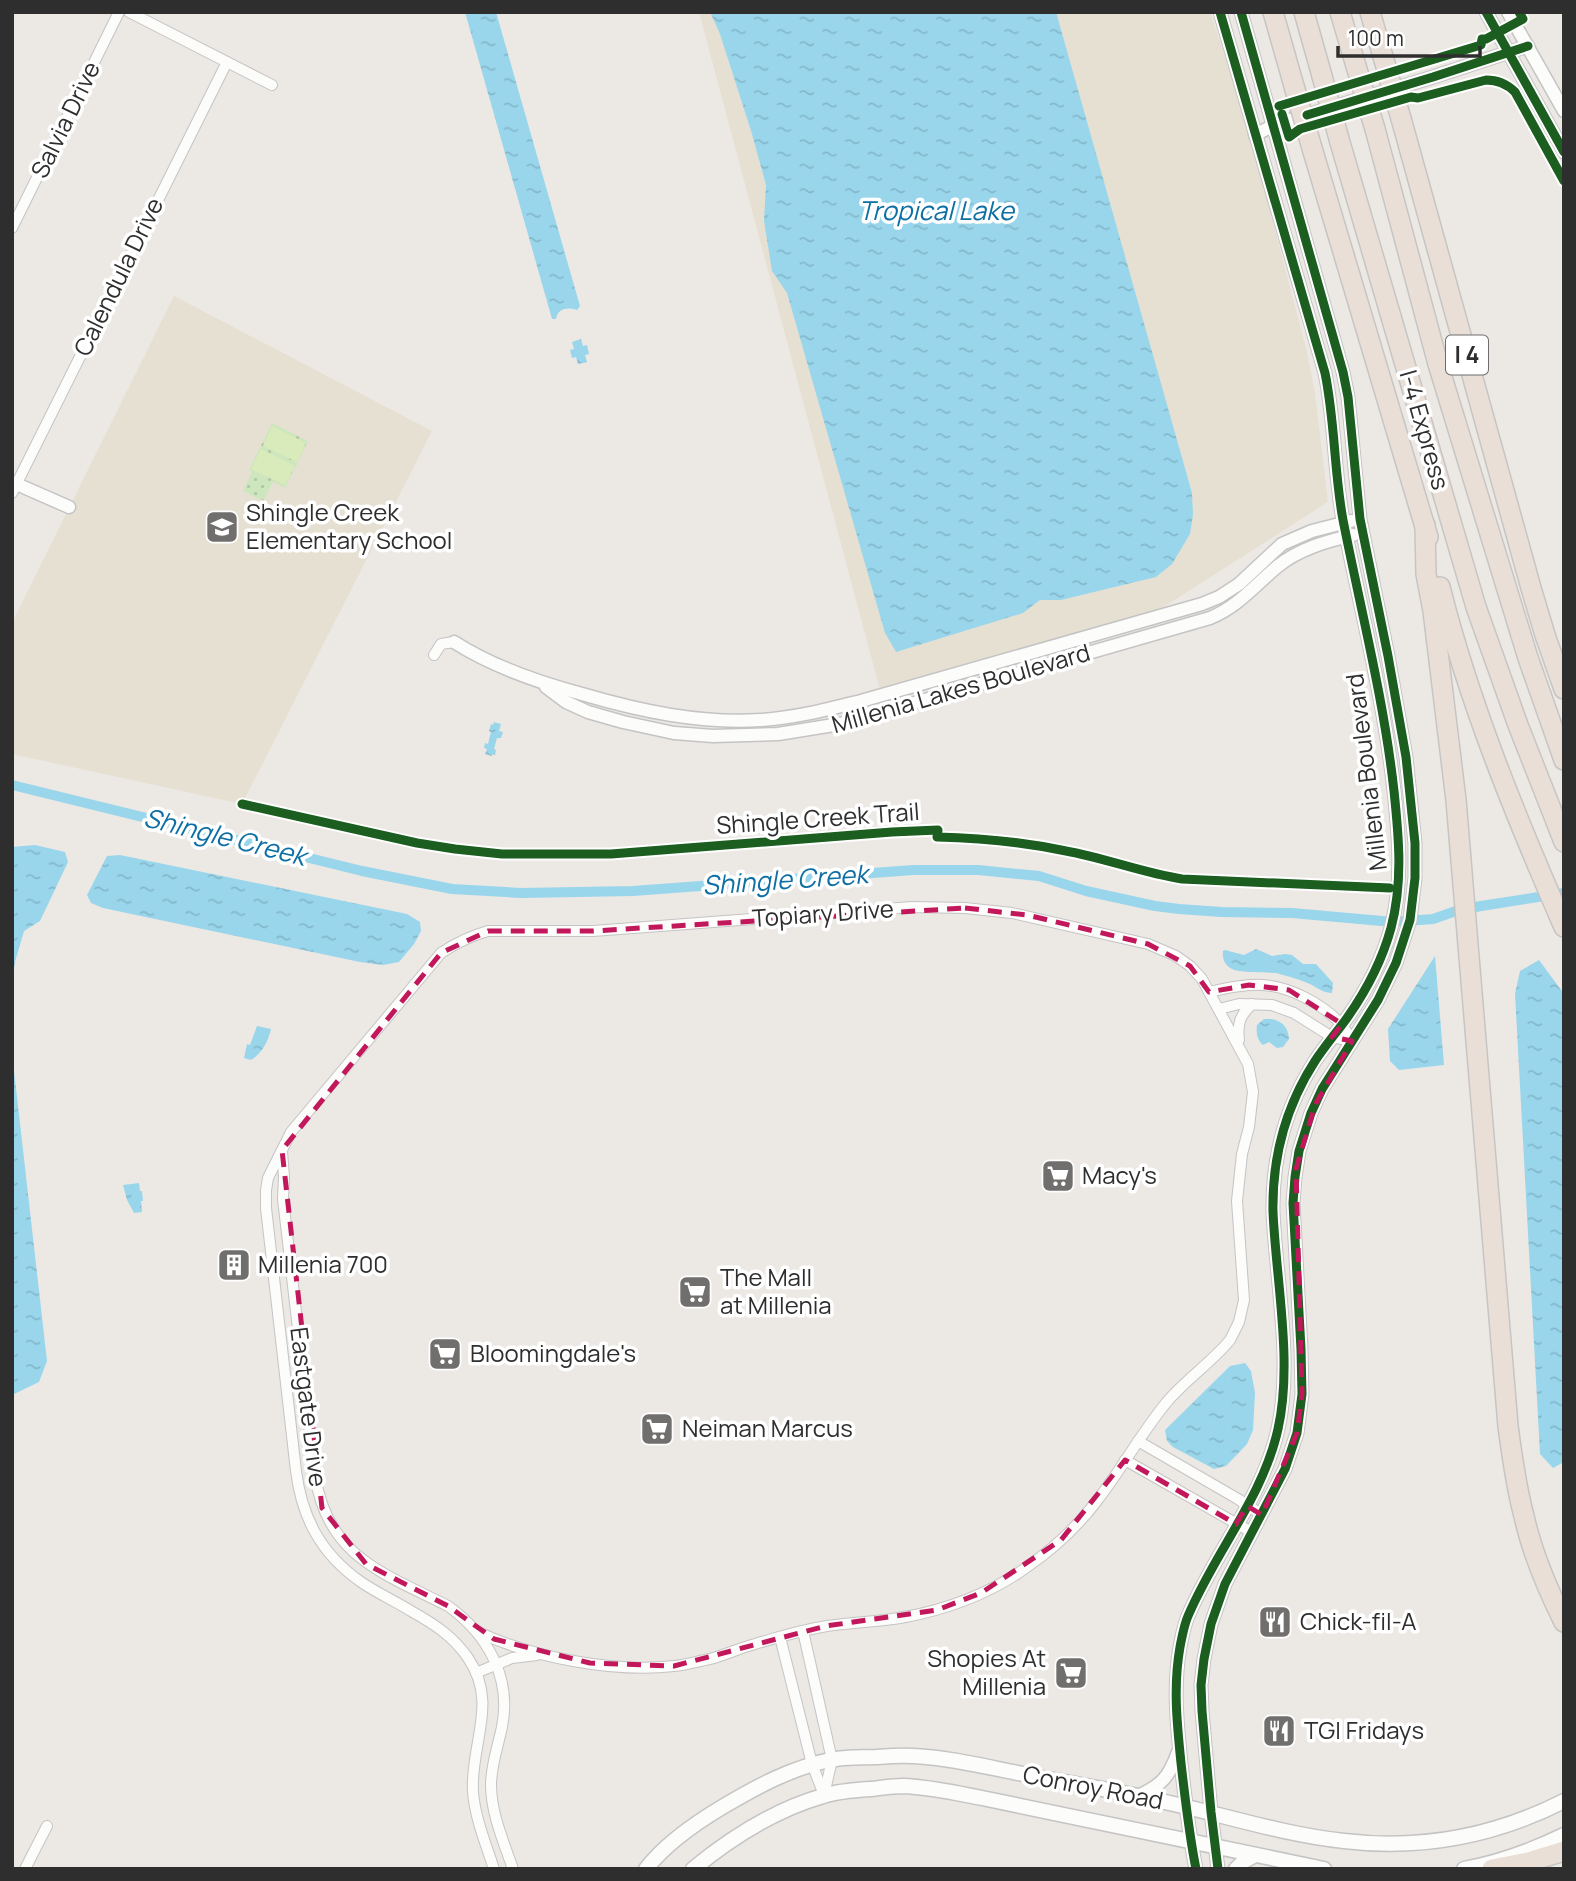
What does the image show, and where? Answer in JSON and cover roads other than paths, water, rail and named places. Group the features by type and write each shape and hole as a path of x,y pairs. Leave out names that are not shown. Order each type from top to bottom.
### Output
{"highway":[{"path":"1273,12 1425,525 1444,603 1501,775 1563,925"},
{"name":"I-4 Express","path":"1304,12 1476,607 1564,842"},
{"name":"I-4 Express","path":"1340,12 1375,129 1442,377 1521,635 1564,760"},
{"name":"I 4","path":"1370,12 1545,635 1564,689"},
{"path":"1425,525 1426,574 1442,677 1456,800 1508,1426 1524,1518 1537,1560 1564,1622"},
{"path":"1545,635 1564,659"},
{"path":"1492,1869 1564,1851"}],"main road":[{"name":"Conroy Road","path":"646,1869 670,1845 704,1818 774,1778 832,1759 913,1756 957,1761 1138,1796 1304,1834 1344,1841 1388,1844 1425,1843 1465,1837 1505,1826 1564,1801"},
{"name":"Conroy Road","path":"693,1869 724,1843 758,1822 824,1795 902,1786 945,1791 1324,1869"},
{"path":"1464,1869 1510,1857 1564,1835"},
{"path":"1236,1869 1255,1855"}],"street":[{"name":"Salvia Drive","path":"12,228 119,12"},
{"path":"129,12 272,85"},
{"name":"Millenia Boulevard","path":"1196,1869 1179,1748 1176,1713 1177,1667 1187,1618 1264,1473 1281,1417 1284,1383 1273,1212 1276,1160 1284,1126 1313,1063 1371,980 1388,938 1396,901 1399,859 1391,771 1377,680 1345,530 1325,373 1220,12"},
{"name":"Millenia Boulevard","path":"1218,1869 1201,1703 1204,1659 1211,1624 1225,1584 1285,1469 1297,1433 1302,1394 1293,1203 1297,1160 1315,1105 1384,988 1405,939 1413,901 1416,861 1406,757 1360,519 1343,372 1241,12"},
{"path":"1486,12 1564,152"},
{"path":"1508,12 1564,111"},
{"path":"1255,135 1274,125 1528,46"},
{"name":"Calendula Drive","path":"14,486 227,62"},
{"path":"1251,121 1274,125"},
{"path":"14,486 69,507"},
{"name":"Millenia Lakes Boulevard","path":"454,642 475,655 541,682 566,702 588,712 623,722 674,733 713,736 778,734 883,712 1210,618 1250,593 1279,565 1345,530 1360,519"},
{"name":"Millenia Lakes Boulevard","path":"1345,530 1363,533"},
{"path":"434,655 441,644 454,642"},
{"name":"Topiary Drive","path":"427,968 441,953 456,943 471,935 488,931 593,931 903,908 984,909 1027,915 1149,944 1176,956 1190,966 1209,992 1248,1064 1253,1092 1237,1201 1244,1289 1242,1312 1235,1332 1171,1397 1095,1503 1078,1524 1044,1555 999,1584 937,1610 904,1617 826,1626 713,1658 674,1666 614,1666 551,1655"},
{"name":"Eastgate Drive","path":"427,968 291,1132 268,1178 266,1208 302,1505 314,1534 337,1562 363,1583 441,1628 469,1659 476,1673 483,1711 473,1776 473,1794 477,1818 494,1869"},
{"path":"1209,992 1249,985 1278,987 1302,996 1342,1024 1352,1041"},
{"path":"1219,1009 1239,1004 1272,1005 1294,1013 1332,1037 1352,1041"},
{"name":"Topiary Drive","path":"1242,1050 1238,1027 1244,1010 1252,1004"},
{"name":"Eastgate Drive","path":"282,1150 284,1199 313,1462 322,1508 347,1546 366,1564 448,1606 478,1632 492,1652 502,1684 504,1712 492,1768 492,1804 513,1869"},
{"path":"1138,1441 1262,1515"},
{"path":"1125,1460 1253,1533"},
{"path":"803,1631 832,1759 824,1795"},
{"path":"478,1632 517,1647 551,1655"},
{"path":"780,1637 812,1764 824,1795"},
{"path":"476,1673 522,1656 551,1655"},
{"path":"1138,1796 1163,1782 1172,1769 1179,1748"},
{"path":"25,1869 47,1826"}],"water":[{"path":"465,12 496,12 580,306 577,310 561,311 556,319 552,319"},
{"name":"Tropical Lake","path":"710,12 1056,12 1192,493 1190,534 1172,564 1156,577 1061,600 1040,600 1023,613 896,652 885,633 787,293 772,271 764,221 766,185 720,34"},
{"path":"581,339 583,346 587,345 589,354 585,355 587,362 578,364 576,357 572,358 570,350 574,349 572,342"},
{"path":"494,722 501,724 499,731 503,732 501,738 497,738 495,755 492,756 485,754 487,749 484,748 485,743 488,744 489,731"},
{"path":"35,845 65,852 68,862 40,921 24,931 12,983 12,847"},
{"path":"120,855 407,914 420,922 421,931 399,962 383,965 103,908 91,903 87,895 107,856"},
{"path":"1256,949 1272,956 1292,955 1303,964 1316,964 1333,983 1332,993 1276,973 1235,970 1228,966 1224,959 1225,950 1244,955"},
{"path":"1435,956 1444,1065 1399,1070 1390,1061 1388,1029"},
{"path":"1539,960 1564,994 1564,1462 1553,1468 1540,1454 1515,994 1520,971"},
{"path":"1264,1019 1278,1021 1284,1026 1289,1039 1283,1047 1277,1048 1269,1042 1263,1045 1259,1041 1257,1025"},
{"path":"257,1026 271,1029 268,1038 255,1057 251,1060 244,1058 247,1044 250,1045"},
{"path":"12,1053 47,1361 39,1382 12,1395"},
{"path":"139,1183 142,1191 142,1212 134,1213 123,1185"},
{"path":"1245,1363 1251,1371 1255,1393 1253,1430 1247,1444 1226,1466 1214,1469 1173,1447 1167,1441 1165,1430 1230,1366"}],"waterway":[{"name":"Shingle Creek","path":"12,785 362,871 452,889 521,893 633,891 913,870 978,870 1039,876 1086,891 1155,906 1222,912 1292,913 1393,922 1433,919 1481,906 1564,893"}],"place":[{"name":"Shingle Creek Elementary School","path":"222,527"},
{"name":"Macy's","path":"1058,1176"},
{"name":"Millenia 700","path":"234,1265"},
{"name":"The Mall at Millenia","path":"695,1292"},
{"name":"Bloomingdale's","path":"445,1354"},
{"name":"Neiman Marcus","path":"657,1429"},
{"name":"Chick-fil-A","path":"1275,1622"},
{"name":"Shopies At Millenia","path":"1071,1673"},
{"name":"TGI Fridays","path":"1279,1731"}]}
